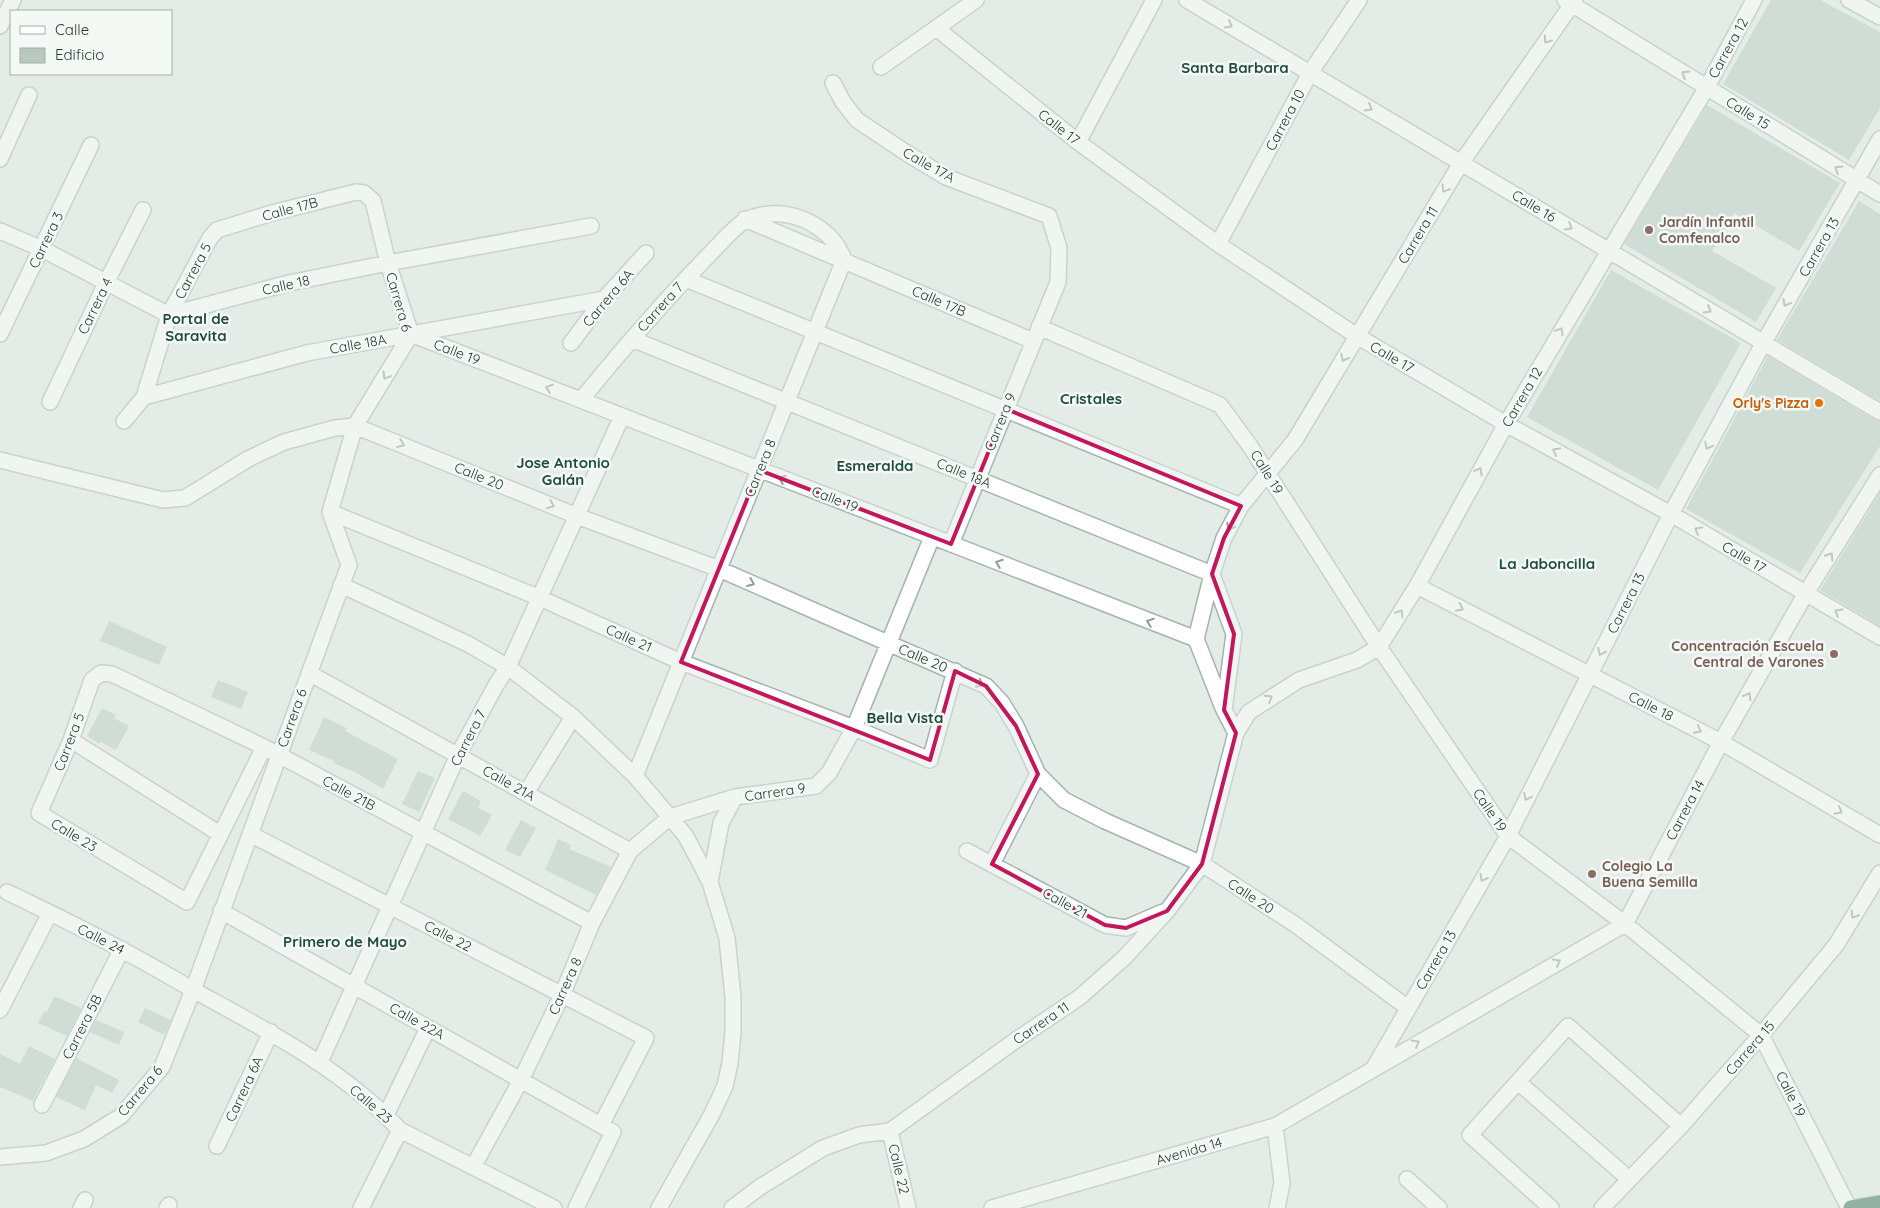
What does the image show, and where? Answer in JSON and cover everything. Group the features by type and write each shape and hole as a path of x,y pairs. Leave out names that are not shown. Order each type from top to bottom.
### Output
{"highway":[{"path":"1850,1208 1879,1202"}],"street":[{"path":"0,26 13,0"},
{"path":"881,67 976,0"},
{"path":"1078,142 1154,0"},
{"name":"Calle 16","path":"1187,0 1880,412"},
{"name":"Carrera 10","path":"1218,244 1310,73 1359,0"},
{"name":"Carrera 12","path":"1236,733 1248,712 1299,680 1357,660 1380,647 1417,586 1506,424 1706,87 1754,0"},
{"path":"1849,0 1880,17"},
{"name":"Calle 15","path":"1571,1 1880,194"},
{"name":"Carrera 11","path":"1212,574 1224,538 1241,506 1295,440 1461,163 1571,1"},
{"name":"Calle 17","path":"936,28 1078,142 1218,244 1357,336 1506,424 1671,514 1880,637"},
{"name":"Calle 17A","path":"833,83 843,102 857,120 916,159 946,177 1049,216"},
{"path":"0,159 29,95"},
{"name":"Carrera 13","path":"1374,1068 1508,836 1671,514 1764,342 1858,181 1880,139"},
{"name":"Carrera 3","path":"0,334 90,145"},
{"name":"Calle 17B","path":"217,230 272,213 356,192 364,192"},
{"name":"Carrera 6","path":"0,1157 46,1153 84,1139 121,1116 162,1066 193,990 349,565 330,512 355,426 411,334 388,263 372,201 364,192"},
{"name":"Carrera 4","path":"50,402 143,210"},
{"path":"745,220 764,214 785,214 812,222 831,236 840,248 844,260"},
{"name":"Carrera 9","path":"951,544 1058,282 1059,248 1049,216"},
{"path":"745,220 844,260"},
{"name":"Carrera 7","path":"581,400 686,279 745,220"},
{"name":"Calle 18","path":"169,315 289,283 591,226"},
{"name":"Carrera 5","path":"124,421 144,397 169,315 210,238 217,230"},
{"path":"0,231 42,249 169,315"},
{"name":"Carrera 6A","path":"571,343 604,299 646,254"},
{"name":"Calle 17B","path":"844,260 1220,405"},
{"name":"Carrera 8","path":"635,776 844,260"},
{"path":"686,279 1241,506"},
{"name":"Calle 18A","path":"144,397 307,353 604,299"},
{"name":"Calle 19","path":"411,334 1196,639"},
{"name":"Calle 18A","path":"632,339 1212,574"},
{"name":"Calle 19","path":"1220,405 1250,446 1380,647 1508,836 1625,924 1761,1035 1850,1208"},
{"name":"Carrera 7","path":"320,1062 458,755 496,685 508,667 622,416"},
{"path":"0,460 163,500 185,498 248,459 284,442 335,428 355,426"},
{"name":"Calle 20","path":"355,426 577,516 719,569 986,686 1002,703 1029,751 1038,774 1064,800 1105,821 1202,864 1296,925 1408,1008"},
{"name":"Carrera 14","path":"1625,924 1721,742 1806,593 1880,475"},
{"name":"Calle 21","path":"330,512 540,598 681,662 854,728 930,760 955,671"},
{"name":"Carrera 9","path":"670,817 735,797 816,786 828,773 854,728 932,537"},
{"path":"1212,574 1196,639 1224,710 1236,733"},
{"path":"1212,574 1234,634 1224,710"},
{"path":"341,586 468,644 508,667 573,717 635,776 685,835 710,882 727,938 733,997 733,1032 730,1063 725,1086 708,1122 659,1208"},
{"name":"Calle 18","path":"1417,586 1721,742 1880,835"},
{"name":"Calle 21A","path":"309,672 630,851"},
{"name":"Carrera 5","path":"39,813 71,740 92,680 101,673"},
{"name":"Calle 21B","path":"101,673 112,674 264,747 592,923"},
{"path":"526,793 573,717"},
{"name":"Carrera 11","path":"732,1208 760,1187 823,1148 859,1135 890,1131 1080,996 1124,957 1167,911 1202,864 1236,733"},
{"path":"71,740 220,834 264,747"},
{"path":"992,864 1038,774"},
{"path":"710,882 721,823 735,797"},
{"name":"Calle 23","path":"39,813 187,902 220,834"},
{"name":"Carrera 8","path":"473,1167 521,1080 562,995 592,923 630,851 670,817"},
{"name":"Calle 22","path":"250,834 646,1038 607,1128"},
{"name":"Calle 21","path":"967,851 1105,925 1126,928 1167,911"},
{"name":"Carrera 15","path":"1602,1208 1681,1126 1761,1035 1836,944 1880,873"},
{"name":"Calle 24","path":"7,892 122,949 193,990"},
{"name":"Calle 22A","path":"221,912 607,1128"},
{"path":"0,1010 50,913"},
{"path":"1374,1068 1625,924"},
{"name":"Carrera 5B","path":"42,1105 122,949"},
{"name":"Calle 23","path":"193,990 271,1032 320,1062 386,1115 400,1130 554,1208"},
{"path":"1551,1208 1470,1135 1568,1026 1681,1126"},
{"path":"386,1115 428,1028"},
{"name":"Carrera 6A","path":"217,1146 271,1032"},
{"name":"Avenida 14","path":"992,1208 1275,1126 1374,1068"},
{"path":"1518,1082 1629,1179"},
{"path":"1275,1126 1282,1184 1277,1208"},
{"path":"576,1208 607,1128"},
{"path":"361,1208 400,1130"},
{"name":"Calle 22","path":"890,1131 908,1208"},
{"path":"1407,1179 1439,1208"}],"highlighted area":[{"path":"1006,409 1241,506 1224,538 1212,574 1234,634 1224,710 1236,733 1202,864 1167,911 1126,928 1105,925 992,864 1038,774 1016,726 986,686 955,671 930,760 681,662 759,470 951,544"}],"building":[{"path":"1771,0 1820,0 1880,32 1880,108 1849,160 1723,84"},
{"path":"1707,105 1840,183 1799,251 1734,213 1712,251 1776,288 1756,322 1624,244"},
{"path":"1859,201 1880,214 1880,401 1777,340"},
{"path":"1611,270 1741,343 1658,490 1527,417"},
{"path":"1768,356 1875,420 1880,421 1880,446 1800,573 1686,509"},
{"path":"1880,493 1880,626 1820,590"},
{"path":"109,621 167,647 159,665 100,641"},
{"path":"218,680 248,692 241,709 211,697"},
{"path":"102,708 116,715 114,718 129,726 116,750 101,742 100,744 87,736"},
{"path":"324,717 347,728 345,731 398,759 383,789 355,772 309,750"},
{"path":"418,771 435,778 419,812 402,804"},
{"path":"463,791 481,801 478,808 492,815 480,836 448,819"},
{"path":"521,820 536,828 520,857 505,850"},
{"path":"558,839 571,845 569,849 611,867 596,895 545,870"},
{"path":"54,996 81,1008 67,1036 38,1023 44,1011 47,1012"},
{"path":"145,1008 171,1020 164,1035 138,1022"},
{"path":"96,1020 124,1032 119,1045 90,1032"},
{"path":"29,1046 55,1059 33,1101 0,1087 0,1054 20,1064"},
{"path":"76,1058 119,1080 112,1093 96,1085 85,1110 56,1097"}],"place":[{"name":"Jardín Infantil Comfenalco","path":"1649,230"},
{"name":"Orly's Pizza","path":"1819,403"},
{"name":"Concentración Escuela Central de Varones","path":"1834,654"},
{"name":"Colegio La Buena Semilla","path":"1592,874"}],"district":[{"name":"Santa Barbara","path":"1235,68"},
{"name":"Portal de Saravita","path":"196,328"},
{"name":"Cristales","path":"1091,399"},
{"name":"Esmeralda","path":"875,466"},
{"name":"Jose Antonio Galán","path":"563,472"},
{"name":"La Jaboncilla","path":"1547,564"},
{"name":"Bella Vista","path":"905,718"},
{"name":"Primero de Mayo","path":"345,942"}]}
